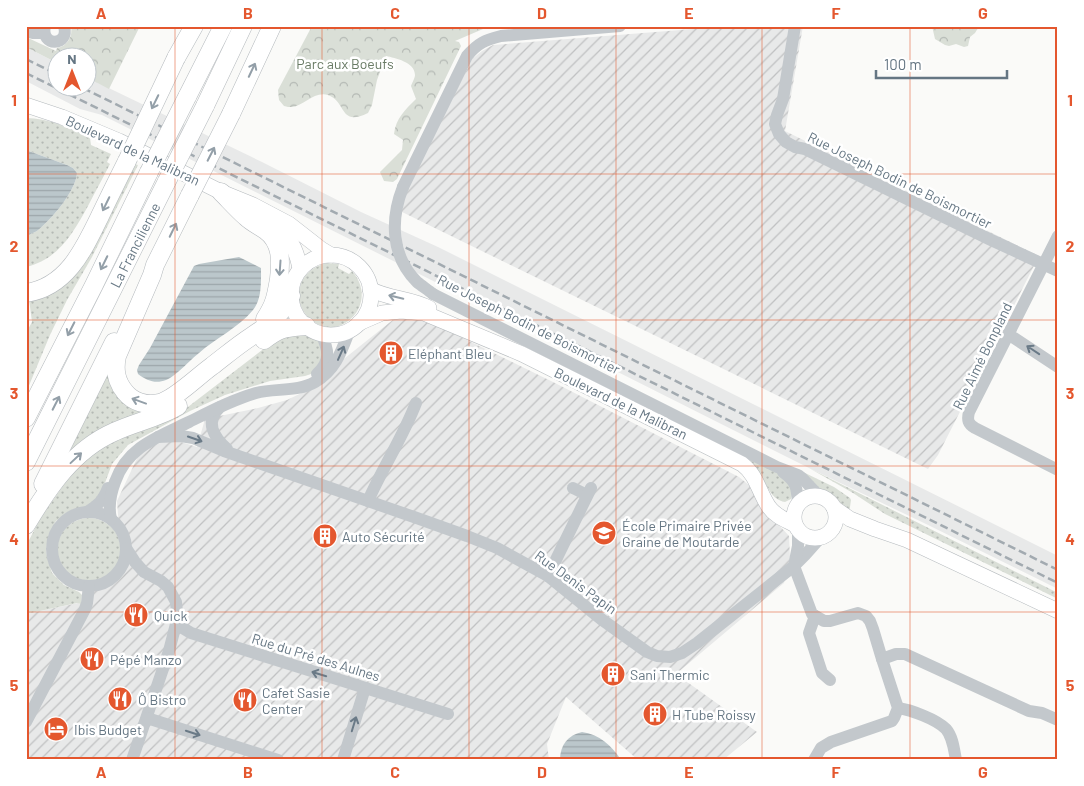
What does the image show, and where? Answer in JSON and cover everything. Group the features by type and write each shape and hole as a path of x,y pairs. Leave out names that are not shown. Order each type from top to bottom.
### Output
{"highway":[{"path":"26,293 43,289 60,278 70,268 90,237 176,58 194,26"},
{"name":"La Francilienne","path":"26,418 223,26"},
{"name":"La Francilienne","path":"26,462 168,181 242,26"},
{"path":"272,26 231,114 155,265 122,342 115,370 121,388 129,397 148,404 160,403 170,399 251,336 264,329 273,321 291,296"},
{"path":"221,192 246,218 272,236 280,256 275,302 264,319 254,329 251,336"},
{"path":"26,517 147,275 155,265"},
{"path":"26,525 54,482 74,458 88,447 112,432 178,406 278,330 284,328 313,330"}],"main road":[{"name":"Boulevard de la Malibran","path":"26,105 62,116 119,141 221,192 253,205 289,224 331,255"},
{"name":"Boulevard de la Malibran","path":"26,113 43,111"},
{"name":"Boulevard de la Malibran","path":"221,192 269,221 282,232 293,245 300,268"},
{"path":"331,255 345,257 357,265 366,276 370,289 367,311 355,326 336,334 313,330 300,320 295,313 291,296 293,281 300,268 317,257 331,255"},
{"name":"Boulevard de la Malibran","path":"370,289 377,293 415,302 472,332"},
{"name":"Boulevard de la Malibran","path":"355,326 382,313 401,311 424,313 522,354 746,466 768,506 780,517 797,527"},
{"name":"Boulevard de la Malibran","path":"760,489 773,503 779,506 796,506"},
{"path":"875,529 848,529 807,536 797,527 794,515 796,506 811,497 826,499 834,508 850,519 907,540 1058,611"},
{"path":"825,534 834,526 834,508"},
{"path":"994,582 1058,619"}],"street":[{"path":"26,31 33,33 45,30 47,39 57,42 65,35 64,26"},
{"name":"Rue Joseph Bodin de Boismortier","path":"620,26 501,36 487,39 476,47 468,56 398,199 394,230 402,259 416,281 433,294 777,467 791,472 804,479 820,497"},
{"name":"Rue Joseph Bodin de Boismortier","path":"795,26 783,99 776,115 779,134 786,142 805,149 1058,271"},
{"name":"Rue Aimé Bonpland","path":"1058,236 967,419 969,425 1058,470"},
{"path":"111,519 109,510 110,494 116,478 128,458 142,445 222,405 241,398 258,393 300,387 315,382 325,375 338,360 355,326"},
{"path":"144,572 112,578 100,585 75,584 63,576 54,564 51,550 54,536 61,524 73,516 87,512 100,504 116,468 124,456 136,444 222,400 260,388 305,381 316,374 325,364 327,357 326,346 313,330"},
{"path":"1008,334 1058,367"},
{"path":"368,501 376,484 416,418 416,403"},
{"path":"222,405 214,414 212,428 216,439 230,453"},
{"name":"Rue Denis Papin","path":"158,437 188,437 497,548 548,576 600,619 647,652 657,656 670,657 682,654 794,566 825,534"},
{"name":"Rue Joseph Bodin de Boismortier","path":"777,467 789,476 796,486 796,506"},
{"path":"548,576 589,492 573,488"},
{"path":"87,512 100,514 111,519 122,532 126,554 122,566 112,578"},
{"path":"797,527 798,546 794,566 810,609 815,616 824,621 852,614 863,614 870,621 898,708 892,721 832,742 821,748 814,760"},
{"path":"126,548 144,572 161,581 168,588 176,602 176,624 132,760"},
{"path":"26,722 85,609 89,586"},
{"path":"815,616 809,633 822,673 830,680"},
{"name":"Rue du Pré des Aulnes","path":"176,624 191,633 448,714"},
{"path":"882,659 896,654 905,654 1029,711 1042,713 1058,720"},
{"path":"343,760 365,688"},
{"path":"898,708 915,712 945,728 950,735 956,760"},
{"path":"147,718 278,760"}],"shaded area":[{"path":"703,26 803,26 785,131 1039,256 938,455 928,469 400,211 407,190 472,59 482,51 493,45 693,29"},
{"path":"26,47 48,58 48,92 26,81"},
{"path":"98,83 361,212 438,247 1058,556 1058,589 809,468 102,115 80,109 59,98 98,98"},
{"path":"26,150 67,165 77,173 76,180 68,196 56,213 37,231 26,236"},
{"path":"239,257 261,268 259,296 253,310 241,322 195,356 170,378 155,382 138,374 139,365 194,266"},
{"path":"420,317 553,382 739,477 750,486 767,512 789,536 790,557 784,583 676,674 757,732 723,760 638,760 566,697 547,744 549,760 37,760 26,757 26,614 78,603 86,606 94,586 106,582 119,571 126,554 125,542 119,528 117,501 139,454 154,444 175,440 197,447 205,419 287,400 316,386 340,362 394,319"},
{"path":"582,732 599,738 614,750 621,760 560,760 563,745 569,738"}],"green space":[{"path":"71,26 140,26 109,89 98,83 98,48 57,48 67,43 71,33"},
{"name":"Parc aux Boeufs","path":"312,26 490,26 455,41 459,42 461,46 397,179 393,182 384,181 380,172 402,150 403,140 394,134 399,119 416,99 411,86 415,76 412,67 404,61 386,56 377,80 372,105 368,113 359,117 348,115 334,98 323,94 296,106 284,106 279,100 278,90"},
{"path":"932,26 977,26 978,28 970,37 968,46 964,47 956,44 945,45 935,39"},
{"path":"26,37 50,48 48,48 48,58 26,47"},
{"path":"26,118 34,118 67,127 90,138 91,145 111,154 107,162 110,164 77,226 64,244 48,258 26,267 26,236 37,231 56,213 68,196 76,180 77,173 67,165 26,150"},
{"path":"132,163 138,165 92,257 67,300 26,389 26,333 32,322 29,299 43,295"},
{"path":"327,263 339,264 338,268 349,274 352,271 360,284 362,297 359,309 352,318 342,325 330,327 318,325 307,316 299,298 301,282 306,274 314,268"},
{"path":"302,332 321,344 323,358 311,374 270,381 225,395 190,411 128,445 112,464 99,499 90,506 74,509 66,513 56,521 49,534 46,549 52,573 64,585 82,595 81,604 77,603 26,614 26,546 40,519 71,474 100,447 184,410 266,347 268,343"},
{"path":"108,371 146,410 68,453"},
{"path":"739,454 765,465 782,476 788,483 791,499 785,502 775,497"},
{"path":"809,468 1058,593 1058,599 885,514"},
{"path":"803,472 834,487 850,498 849,514 832,496 817,489"},
{"path":"83,518 95,518 112,527 119,538 121,550 119,562 112,573 95,582 83,582 71,577 62,568 57,556 57,544 62,532 71,523"}],"railway":[{"path":"26,59 48,70"},
{"path":"26,73 1058,583"},
{"path":"98,95 1058,570"}],"place":[{"name":"Eléphant Bleu","path":"391,353"},
{"name":"École Primaire Privée Graine de Moutarde","path":"604,533"},
{"name":"Auto Sécurité","path":"325,536"},
{"name":"Quick","path":"136,615"},
{"name":"Pépé Manzo","path":"92,659"},
{"name":"Sani Thermic","path":"613,674"},
{"name":"Ô Bistro","path":"120,699"},
{"name":"Cafet Sasie Center","path":"245,700"},
{"name":"H Tube Roissy","path":"655,714"},
{"name":"Ibis Budget","path":"56,729"}]}
